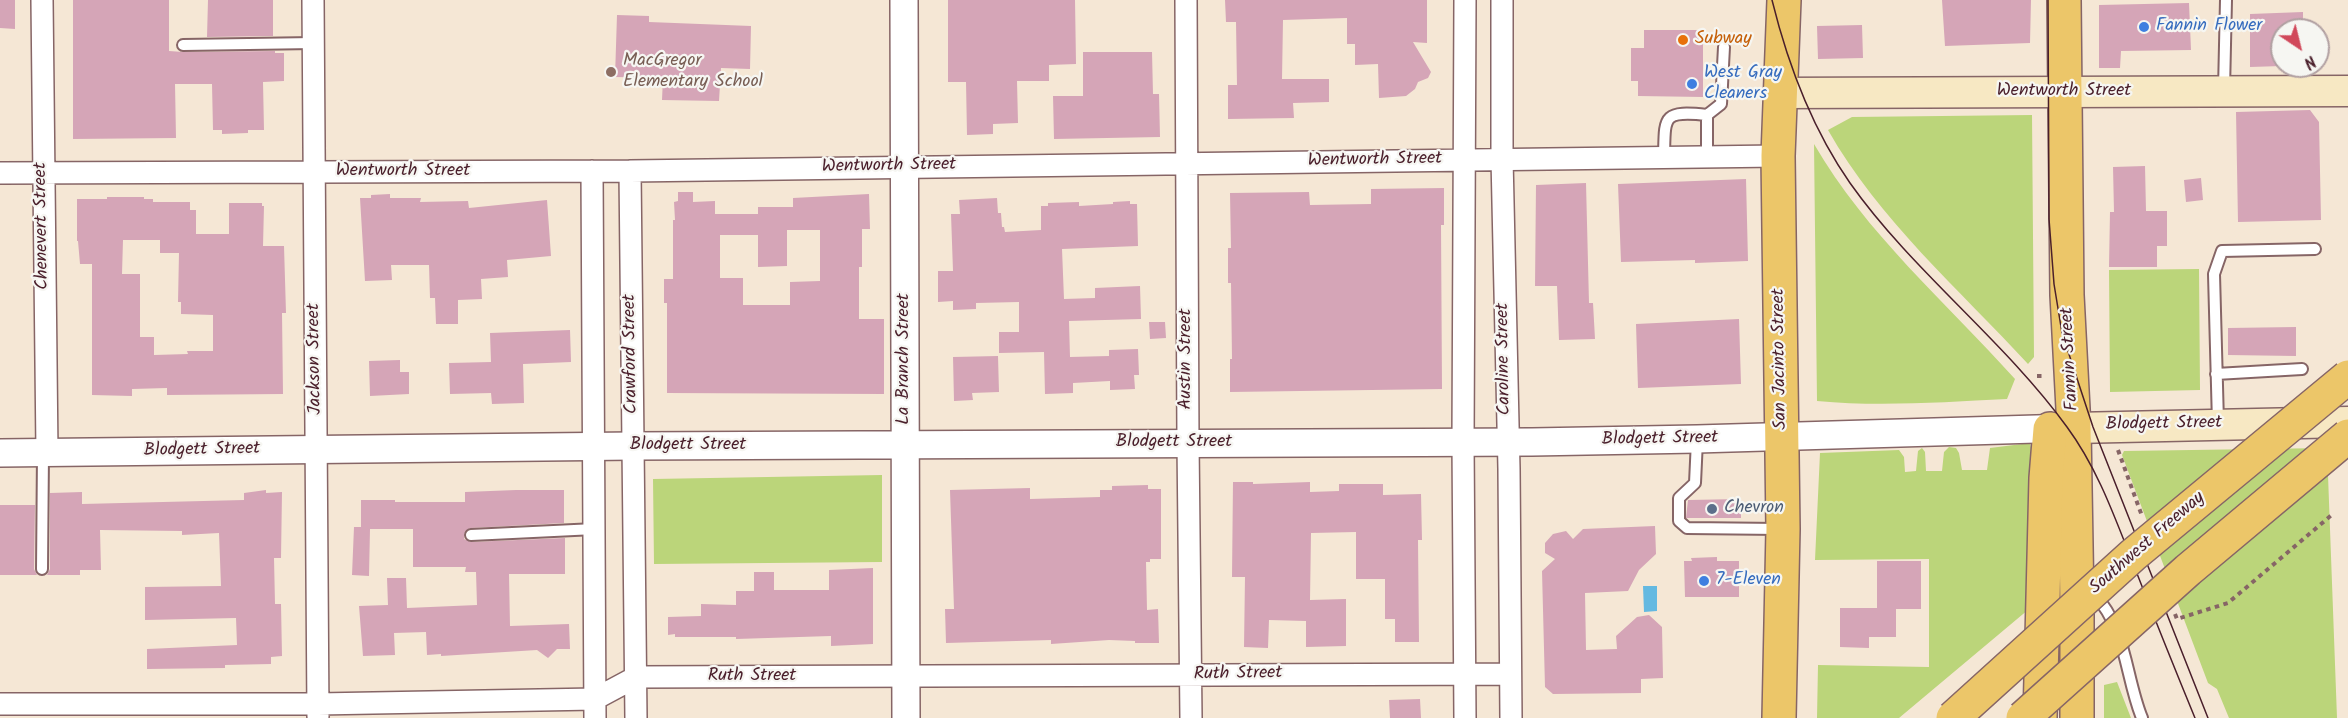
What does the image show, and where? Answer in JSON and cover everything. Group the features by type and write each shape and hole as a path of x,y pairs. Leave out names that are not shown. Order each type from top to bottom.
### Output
{"main road":[{"name":"San Jacinto Street","path":"1779,718 1783,529 1779,156 1784,0"},
{"name":"Fannin Street","path":"2059,376 2067,295 2064,0"},
{"name":"Wentworth Street","path":"1780,93 2348,91"},
{"path":"2040,718 2046,478 2062,428 2059,376"},
{"name":"Southwest Freeway","path":"1953,718 2133,555 2348,377"},
{"name":"Blodgett Street","path":"2062,428 2348,422"},
{"name":"Fannin Street","path":"2062,428 2077,581 2077,718"},
{"path":"2023,718 2188,570 2348,436"}],"street":[{"name":"Chenevert Street","path":"42,0 45,452"},
{"name":"Jackson Street","path":"314,0 318,711"},
{"name":"La Branch Street","path":"904,0 906,718"},
{"name":"Austin Street","path":"1186,0 1191,718"},
{"path":"1465,718 1463,442 1466,0"},
{"name":"Caroline Street","path":"1502,0 1502,158 1509,469 1511,718"},
{"name":"Wentworth Street","path":"0,173 630,171 1779,156"},
{"name":"Crawford Street","path":"592,171 595,709"},
{"name":"Crawford Street","path":"630,171 636,718"},
{"name":"Blodgett Street","path":"0,453 595,446 1697,440 2062,428"},
{"name":"Ruth Street","path":"0,704 318,711 595,709 636,677 1510,674"}],"lane":[{"path":"2224,91 2226,0"},
{"path":"183,45 314,43"},
{"path":"1664,159 1664,129 1667,119 1684,113 1707,115 1721,104 1724,48"},
{"path":"1707,115 1707,158"},
{"path":"2218,424 2214,274 2222,251 2315,249"},
{"path":"2216,374 2302,369"},
{"path":"1697,440 1695,483 1679,498 1680,521 1687,528 1783,529"},
{"path":"42,569 45,452"},
{"path":"471,535 595,529"},
{"path":"2077,581 2104,604 2116,627 2127,656 2142,718"}],"path":[{"path":"2037,376 2059,376"},
{"path":"2177,619 2228,603 2334,513"}],"green space":[{"path":"2032,115 2034,357 2028,364 1896,224 1848,163 1828,130 1852,117"},
{"path":"1814,144 1835,177 1882,238 2015,379 2007,399 1888,404 1817,401"},
{"path":"2199,269 2200,390 2110,392 2109,270"},
{"path":"2030,443 2033,457 2035,604 1899,718 1817,718 1818,665 1929,667 1929,559 1815,560 1820,453 1899,450 1904,457 1905,472 1916,471 1918,451 1922,448 1925,452 1926,471 1942,471 1944,452 1949,447 1956,448 1959,453 1962,470 1987,470 1990,448"},
{"path":"2327,448 2337,718 2229,718 2217,689 2208,683 2122,455 2124,451"},
{"path":"882,475 882,562 654,564 653,479"},
{"path":"2117,682 2131,718 2104,718 2104,685"}],"water":[{"path":"1643,586 1657,586 1657,611 1644,612"}],"building":[{"path":"0,0 15,0 15,29 0,28"},
{"path":"73,0 169,0 169,51 275,51 275,53 284,53 284,81 263,82 264,130 222,134 222,130 213,130 212,84 175,84 176,138 73,139"},
{"path":"208,0 273,0 273,36 207,37"},
{"path":"948,0 1075,0 1076,64 1049,65 1049,81 1017,81 1018,123 993,124 993,134 967,135 966,82 948,82"},
{"path":"1225,0 1427,0 1427,43 1413,42 1431,72 1428,78 1418,82 1415,89 1406,96 1379,98 1378,64 1355,65 1355,44 1347,44 1347,18 1283,20 1282,79 1329,79 1329,102 1293,103 1294,118 1228,119 1228,85 1237,85 1236,22 1226,22"},
{"path":"1942,0 2031,0 2030,43 1945,46"},
{"name":"Fannin Flower","path":"2189,3 2191,50 2121,51 2120,68 2099,68 2099,5"},
{"path":"2303,12 2303,18 2270,18 2270,66 2250,67 2250,14"},
{"path":"617,15 649,16 649,22 751,26 750,69 721,68 719,101 662,100 663,78 615,77"},
{"path":"1862,25 1863,58 1818,59 1817,26"},
{"path":"1644,30 1703,30 1703,97 1638,96 1638,81 1631,81 1631,48 1644,48"},
{"path":"1083,52 1152,52 1153,94 1159,94 1160,137 1054,139 1053,96 1083,96"},
{"path":"2310,110 2319,122 2321,220 2238,222 2236,112"},
{"path":"2145,166 2146,211 2167,211 2167,246 2157,246 2157,267 2109,267 2110,212 2114,212 2113,167"},
{"path":"2201,178 2203,200 2186,202 2184,180"},
{"path":"1746,179 1748,261 1621,262 1618,184"},
{"path":"1586,183 1589,303 1593,303 1595,339 1559,340 1557,286 1535,286 1536,185"},
{"path":"1444,188 1444,225 1441,225 1442,389 1230,392 1231,283 1228,283 1228,248 1231,248 1230,193 1309,192 1310,205 1371,204 1371,189"},
{"path":"678,192 693,192 693,202 715,201 715,214 758,214 758,207 793,207 793,198 869,194 870,229 862,229 859,319 884,319 884,394 667,393 667,303 664,303 664,279 673,279 674,202 678,201","holes":["787,230 820,230 820,281 790,282 790,305 743,305 743,278 720,278 720,235 758,235 758,267 787,266"]},
{"path":"390,194 390,198 421,198 420,202 468,201 469,208 547,200 551,256 507,260 508,277 481,279 482,299 458,300 458,324 436,324 435,298 430,298 429,265 391,265 392,280 365,281 360,198"},
{"path":"107,197 144,197 144,199 153,199 153,202 190,202 190,210 196,210 196,234 229,234 229,203 262,203 264,206 263,246 284,246 286,313 282,313 283,394 167,395 167,388 132,389 132,396 92,395 92,264 80,264 77,241 77,199 107,199","holes":["123,240 160,240 160,253 179,253 178,302 181,302 181,314 213,315 213,351 154,355 154,337 140,337 140,274 122,274"]},
{"path":"997,198 998,213 1001,213 1002,227 1005,232 1041,230 1041,206 1048,206 1048,203 1079,202 1079,206 1130,201 1130,204 1137,204 1138,246 1062,249 1064,299 1095,298 1095,288 1140,286 1141,319 1069,321 1070,357 1109,356 1109,350 1138,349 1139,375 1134,375 1135,389 1110,390 1110,381 1073,383 1073,393 1045,394 1044,352 999,353 999,332 1019,332 1019,302 976,303 976,309 953,310 953,301 938,302 938,271 953,271 951,214 960,214 959,200"},
{"path":"1739,319 1741,384 1638,388 1636,324"},
{"path":"1149,322 1165,322 1166,338 1150,339"},
{"path":"2296,327 2296,356 2228,355 2228,328"},
{"path":"570,330 571,362 523,364 524,403 492,404 491,393 450,394 449,363 491,362 490,333"},
{"path":"998,356 999,392 972,393 973,400 954,401 953,357"},
{"path":"400,360 400,372 409,372 409,394 370,396 369,361"},
{"path":"1233,482 1253,482 1253,484 1310,482 1310,492 1339,491 1339,484 1383,484 1383,495 1421,494 1422,540 1418,540 1419,642 1395,642 1395,619 1385,619 1385,579 1356,579 1356,532 1311,533 1310,600 1346,599 1346,646 1306,647 1306,621 1269,620 1268,648 1244,647 1245,577 1232,577"},
{"path":"1148,485 1148,489 1161,489 1161,559 1150,559 1150,562 1146,562 1147,610 1158,609 1159,643 1109,640 1051,644 1051,640 946,643 945,609 954,609 950,490 1030,488 1030,499 1100,497 1100,490 1112,490 1112,486"},
{"path":"266,490 266,493 282,492 281,558 274,558 275,604 281,604 282,656 271,657 271,664 225,665 225,668 147,669 147,649 237,645 236,618 145,620 145,587 221,586 219,533 182,535 182,531 100,530 101,570 80,570 80,575 47,575 50,569 50,493 82,492 82,504 244,500 244,493"},
{"path":"564,490 564,523 471,528 465,531 464,539 471,542 565,538 565,574 509,574 510,626 569,624 570,649 557,649 548,658 537,650 427,655 426,632 394,633 395,655 363,656 359,606 388,605 387,578 406,578 407,608 477,605 476,572 465,572 466,567 413,567 413,529 370,529 369,576 352,575 354,527 361,527 361,500 465,502 465,492"},
{"name":"Chevron","path":"1741,499 1741,518 1686,518 1688,500"},
{"path":"0,505 35,505 34,569 37,575 0,575"},
{"path":"1655,526 1656,554 1639,570 1628,591 1585,593 1586,650 1617,649 1616,636 1637,617 1649,615 1662,627 1663,678 1641,679 1641,693 1553,694 1545,687 1542,571 1555,559 1545,553 1545,543 1553,534 1566,531 1573,539 1583,529"},
{"name":"7-Eleven","path":"1717,557 1717,561 1739,561 1739,597 1685,597 1684,561 1692,561 1691,558"},
{"path":"1877,561 1921,561 1921,609 1896,609 1896,637 1869,637 1869,648 1840,647 1840,608 1877,608"},
{"path":"873,568 873,644 831,646 831,636 736,639 736,637 668,635 668,617 701,616 701,604 736,605 736,591 754,591 754,572 774,572 774,590 829,590 829,570"},
{"path":"1420,699 1421,718 1390,718 1389,700"}],"tram line":[{"path":"1772,0 1785,48 1802,95 1812,118 1850,183 1901,246 2015,364 2078,443 2113,512 2195,718"},
{"path":"2048,0 2049,219 2054,284 2062,333 2093,427 2208,718"}],"place":[{"name":"Fannin Flower","path":"2144,27"},
{"name":"Subway","path":"1683,40"},
{"name":"MacGregor Elementary School","path":"611,72"},
{"name":"West Gray Cleaners","path":"1692,84"},
{"name":"Chevron","path":"1712,509"},
{"name":"7-Eleven","path":"1704,581"}]}
